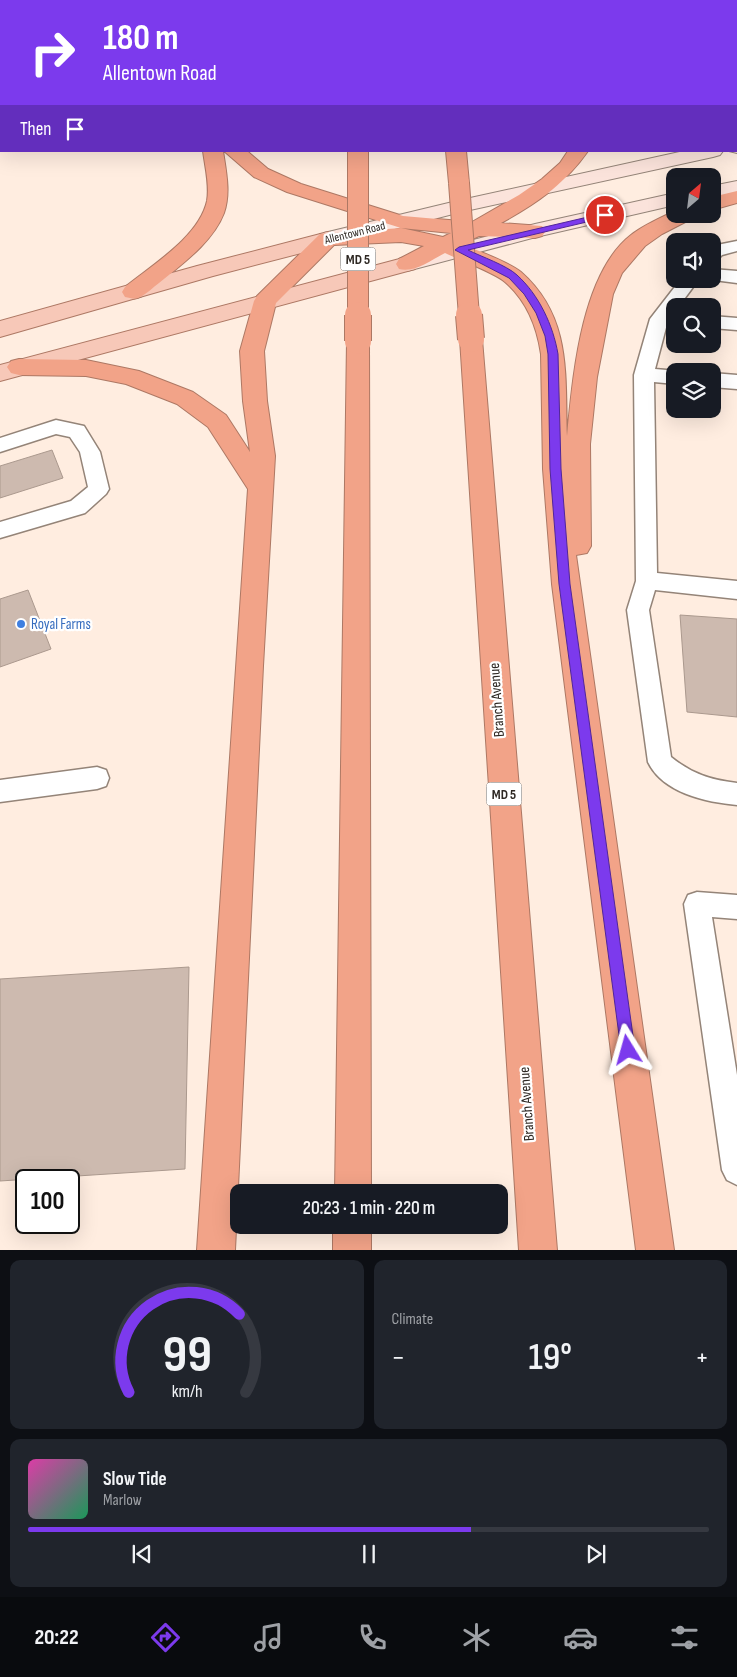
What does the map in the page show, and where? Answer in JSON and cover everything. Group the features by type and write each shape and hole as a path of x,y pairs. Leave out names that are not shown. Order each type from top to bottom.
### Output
{"highway":[{"path":"132,292 194,242 210,221 217,201 213,152"},
{"path":"235,152 262,174 294,188 458,241 512,276 527,292 540,313 550,336 553,354 555,469 563,567 655,1250"},
{"name":"MD 5","path":"353,1184 358,152"},
{"name":"Branch Avenue","path":"456,152 538,1250"},
{"path":"216,1250 262,456 254,400 252,351 265,301 328,239 401,235 458,241 544,188 568,168 577,152"},
{"path":"721,201 737,197"},
{"path":"578,680 578,444 584,377 602,294 612,271 637,240 667,223"},
{"path":"10,370 86,368 131,377 185,398 217,421 260,487"},
{"path":"352,1234 352,1250"}],"main road":[{"name":"Allentown Road","path":"0,329 214,268 328,239 544,188 708,152"},
{"path":"721,190 737,187"},
{"path":"10,370 407,264 458,241 535,231 666,201"}],"lane":[{"path":"721,250 737,246"},
{"path":"721,276 737,277"},
{"path":"666,321 644,375 647,581 638,610 660,762 677,778 709,792 737,794"},
{"path":"721,323 737,324"},
{"path":"644,375 666,377"},
{"path":"721,381 737,382"},
{"path":"0,445 56,428 77,431 90,452 99,489 78,507 0,530"},
{"path":"647,581 737,590"},
{"path":"0,791 97,778"},
{"path":"737,907 697,904 727,1037 737,1170"}],"building":[{"path":"52,450 63,478 0,498 0,466"},
{"name":"Royal Farms","path":"28,590 51,649 0,667 0,599"},
{"path":"680,615 737,619 737,717 687,712"},
{"path":"189,967 185,1169 80,1176 80,1169 15,1169 15,1180 0,1181 0,979"}],"place":[{"name":"Royal Farms","path":"21,624"}],"route":[{"path":"605,215 459,250 512,276 527,292 540,313 550,336 553,354 555,469 565,584 628,1050"}]}
